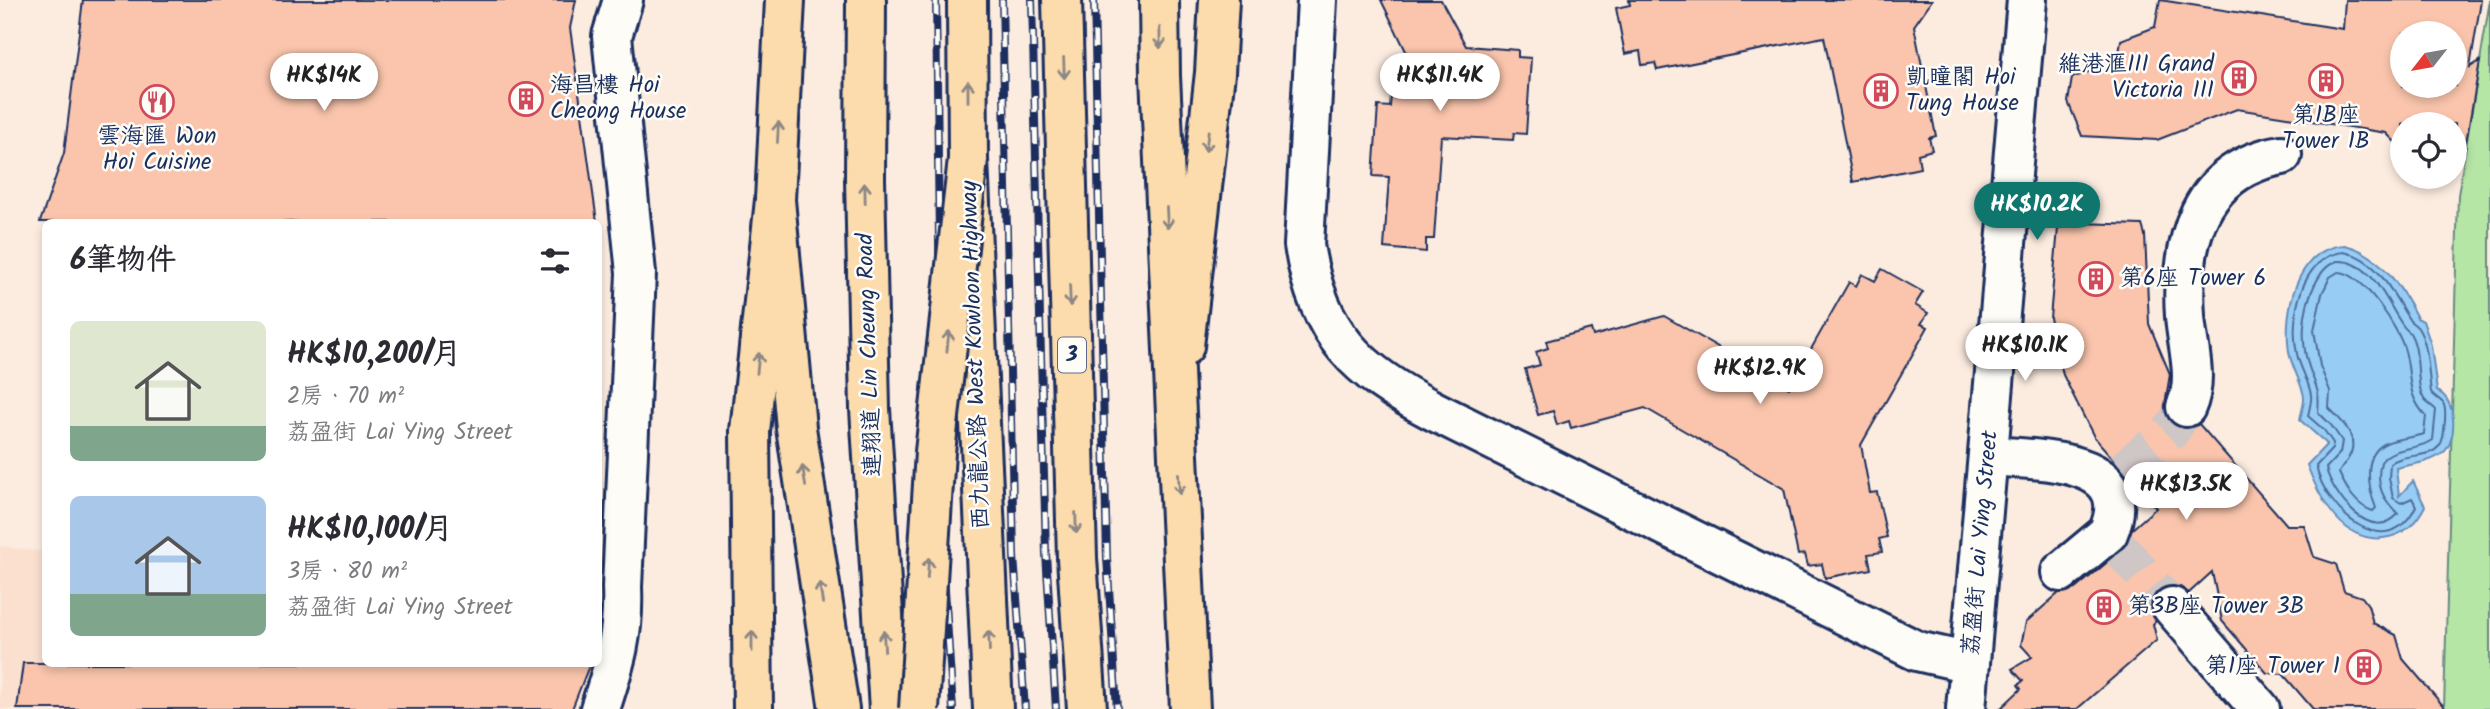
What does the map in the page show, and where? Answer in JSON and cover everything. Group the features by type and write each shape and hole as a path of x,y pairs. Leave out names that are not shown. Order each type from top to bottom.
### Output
{"main road":[{"path":"753,709 751,431 775,200 785,0"},
{"name":"連翔道 Lin Cheung Road","path":"866,0 865,179 870,409 889,709"},
{"name":"西九龍公路 West Kowloon Highway","path":"968,0 968,159 993,709"},
{"name":"3","path":"1062,0 1077,558 1087,709"},
{"path":"1159,0 1191,709"},
{"path":"1176,416 1215,73 1219,0"},
{"path":"919,709 936,452 968,159"},
{"path":"775,200 796,428 839,709"}],"street":[{"path":"600,709 618,656 623,623 610,585 636,273 612,36 623,0"},
{"path":"1317,0 1304,245 1309,277 1320,307 1336,335 1356,360 1380,381 1434,411 1917,651 1970,663"},
{"name":"荔盈街 Lai Ying Street","path":"1966,709 2027,0"},
{"path":"2186,407 2193,374 2185,313 2185,283 2195,223 2206,199 2224,179 2243,166 2282,155"},
{"path":"1989,456 2073,464 2098,475 2115,478 2111,494 2112,538 2061,572"},
{"path":"2172,607 2260,709"}],"shaded area":[{"path":"0,546 42,552 42,667 54,667 140,709 0,709"}],"green space":[{"path":"2490,0 2490,709 2444,709 2458,195 2459,189 2467,189 2467,140"}],"water":[{"path":"2345,245 2358,249 2379,264 2397,284 2417,318 2423,321 2431,345 2437,391 2444,395 2452,411 2453,430 2448,447 2443,453 2426,461 2396,468 2399,496 2413,481 2425,506 2411,526 2389,537 2359,535 2347,528 2336,518 2319,492 2307,465 2327,444 2300,420 2304,398 2289,352 2288,319 2296,285 2315,257 2328,249"}],"building":[{"path":"83,0 576,0 570,28 597,219 42,219 40,222 64,153"},
{"path":"1381,0 1441,0 1466,46 1518,50 1518,57 1531,58 1526,134 1514,133 1513,140 1441,136 1434,239 1426,239 1426,252 1384,248 1389,177 1373,176 1378,106 1390,107 1392,83 1423,86"},
{"name":"凱曈閣 Hoi Tung House","path":"1629,0 1932,0 1914,26 1936,136 1929,138 1932,150 1918,154 1920,168 1853,182 1824,37 1657,70 1655,63 1642,65 1640,51 1625,54 1616,8 1630,5"},
{"name":"維港滙III Grand Victoria III","path":"2160,0 2343,29 2345,0 2481,0 2470,67 2480,61 2467,137 2467,112 2390,112 2390,137 2386,133 2237,109 2157,140 2082,136 2068,102 2072,78 2118,61 2121,40 2155,27"},
{"path":"2080,223 2142,225 2145,235 2149,324 2170,374 2164,411 2169,421 2180,428 2190,429 2199,424 2287,525 2304,525 2314,557 2336,564 2344,591 2362,597 2368,605 2373,623 2396,635 2403,659 2446,709 2313,709 2283,674 2267,673 2222,621 2212,572 2189,593 2180,587 2169,585 2157,591 2151,600 2150,610 2156,621 2153,624 2157,640 2077,709 2000,709 2021,689 2018,685 2023,681 2012,669 2032,657 2021,645 2026,622 2059,593 2075,589 2122,550 2131,530 2156,508 2094,437 2063,375 2050,318 2058,228"},
{"path":"1882,269 1923,292 1915,305 1928,313 1921,324 1928,327 1861,445 1870,493 1877,492 1887,537 1879,539 1882,552 1868,554 1871,569 1825,578 1822,564 1808,566 1805,554 1798,555 1784,489 1645,408 1571,428 1569,421 1557,425 1553,411 1538,415 1525,369 1540,365 1536,352 1548,348 1546,341 1591,329 1593,336 1664,316 1789,388 1849,282 1856,286 1862,274 1875,281"},
{"path":"23,663 42,663 42,667 588,667 572,709 17,709"}],"tunnel":[{"path":"2123,470 2171,431 2186,407"},
{"path":"2116,544 2172,607"}],"railway":[{"path":"936,0 943,560 953,709"},
{"path":"1002,0 1014,556 1025,709"},
{"path":"1032,0 1046,554 1056,709"},
{"path":"1094,0 1107,558 1117,709"}],"place":[{"name":"維港滙III Grand Victoria III","path":"2239,78"},
{"name":"第1B座 Tower 1B","path":"2326,81"},
{"name":"凱曈閣 Hoi Tung House","path":"1881,91"},
{"name":"海昌樓 Hoi Cheong House","path":"526,99"},
{"name":"雲海匯 Won Hoi Cuisine","path":"157,102"},
{"name":"第6座 Tower 6","path":"2096,279"},
{"name":"第3B座 Tower 3B","path":"2104,607"},
{"name":"第1座 Tower 1","path":"2364,667"}]}
